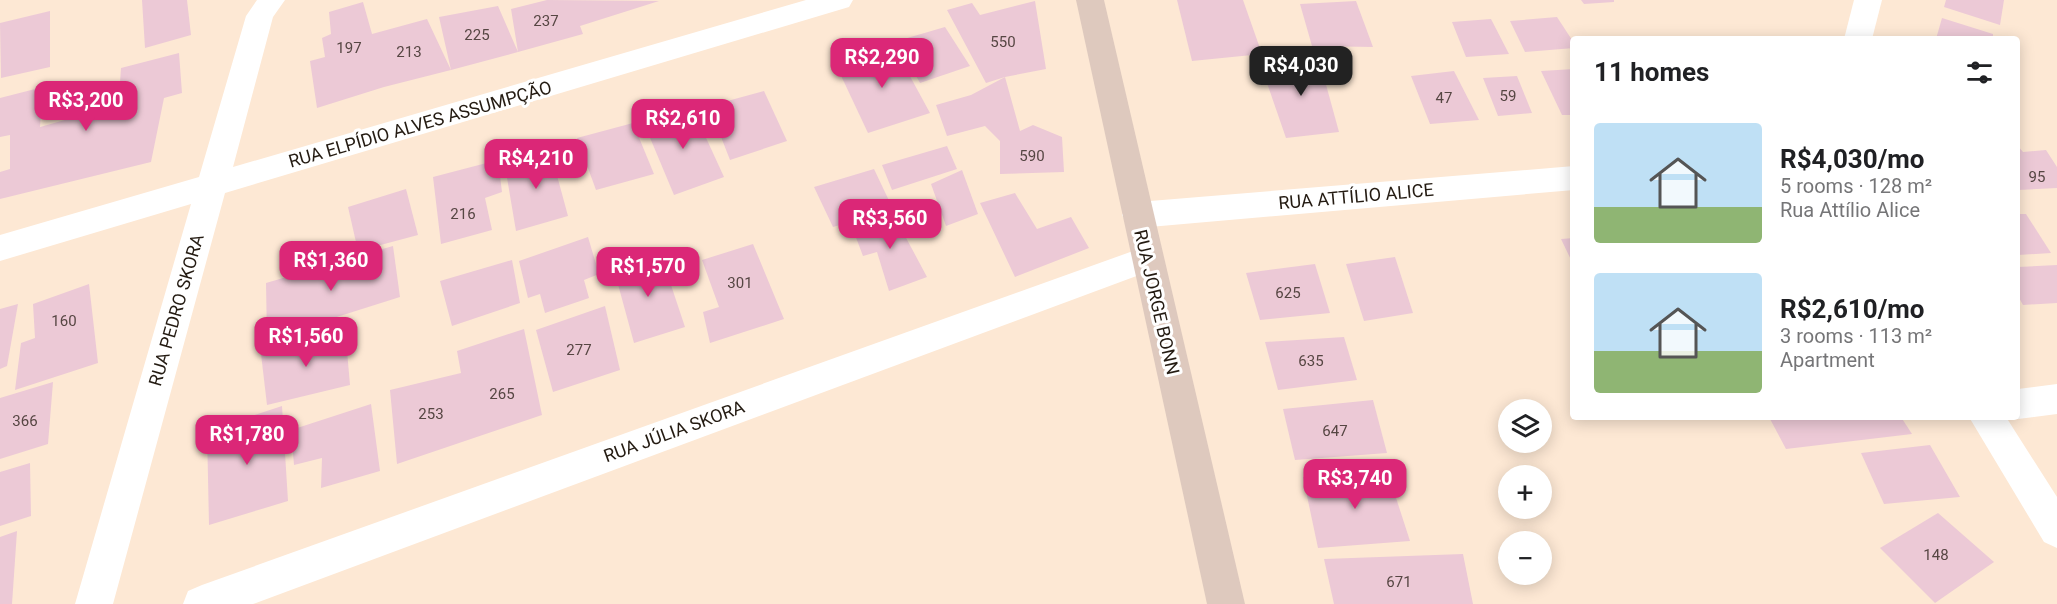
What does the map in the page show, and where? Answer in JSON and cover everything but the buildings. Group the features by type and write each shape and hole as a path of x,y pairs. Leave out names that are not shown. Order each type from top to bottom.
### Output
{"street":[{"name":"RUA ELPÍDIO ALVES ASSUMPÇÃO","path":"0,248 839,0"},
{"name":"RUA JORGE BONN","path":"1090,0 1226,604"},
{"path":"1859,36 1869,0"},
{"name":"RUA PEDRO SKORA","path":"94,604 212,186 258,5"},
{"name":"RUA ATTÍLIO ALICE","path":"1138,215 1570,178"},
{"name":"RUA JÚLIA SKORA","path":"202,604 1147,259"},
{"path":"2020,404 2057,399"},
{"path":"1989,420 2057,530"}]}
